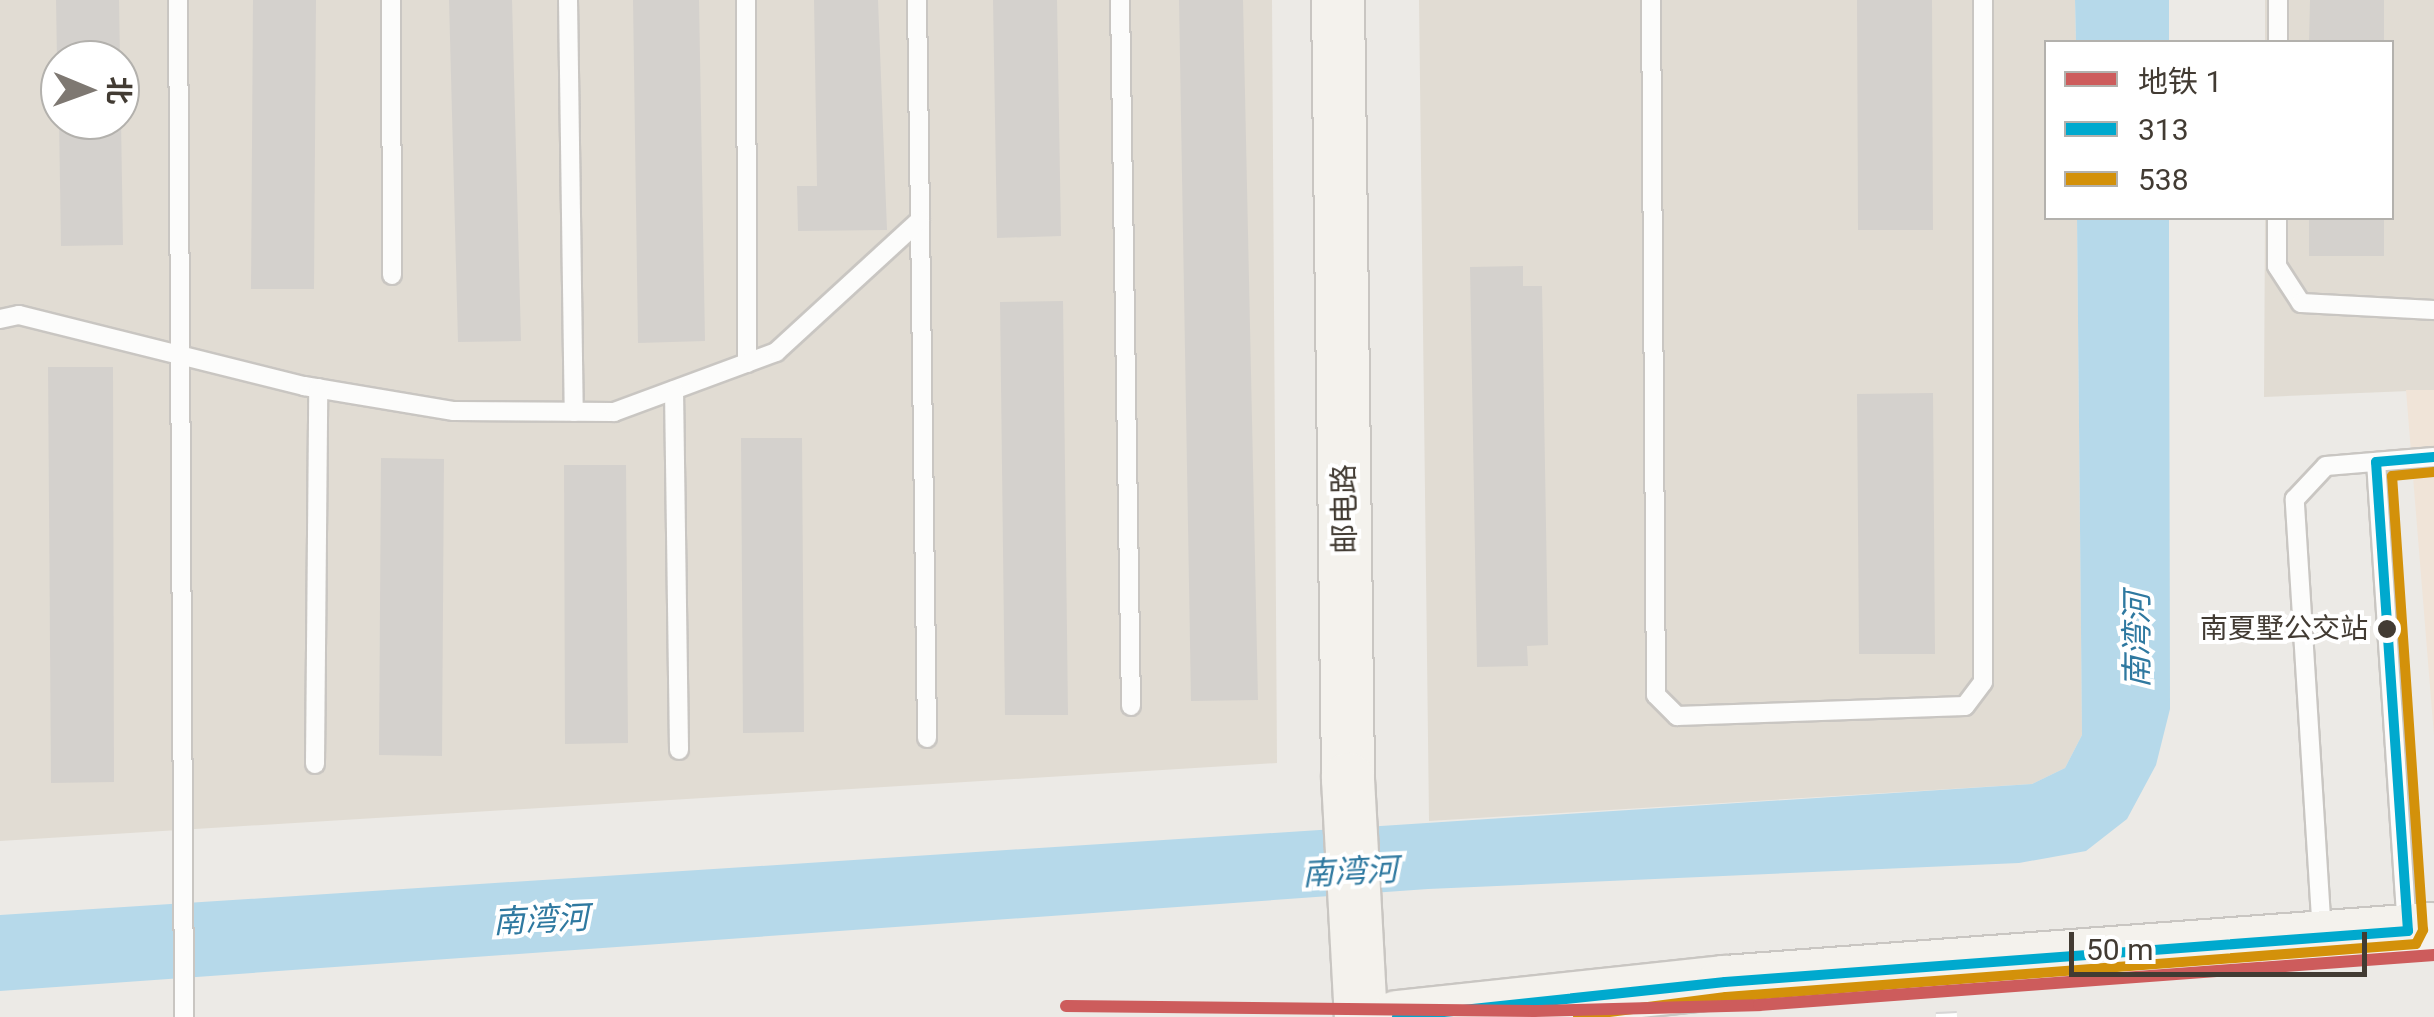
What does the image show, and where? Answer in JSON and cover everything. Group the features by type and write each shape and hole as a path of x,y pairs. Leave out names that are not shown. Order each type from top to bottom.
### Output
{"street":[{"name":"邮电路","path":"1338,0 1348,779 1352,926 1361,1017"},
{"path":"1398,1017 1563,1008 2421,930"}],"lane":[{"path":"178,0 184,1017"},
{"path":"391,0 392,275"},
{"path":"568,0 574,412"},
{"path":"746,0 746,363"},
{"path":"917,0 928,738"},
{"path":"1120,0 1131,706"},
{"path":"1651,0 1656,694 1677,716 1965,706 1982,682 1983,0"},
{"path":"2278,0 2278,40"},
{"path":"0,319 19,315 318,388 454,411 614,412 776,352 920,220"},
{"path":"2277,220 2277,266 2301,303 2434,310"},
{"path":"315,764 318,388"},
{"path":"674,390 679,750"},
{"path":"2323,937 2295,499 2326,466 2434,458"},
{"path":"2376,462 2421,930"}],"shaded area":[{"path":"0,0 1272,0 1277,763 0,841"},
{"path":"1419,0 2075,0 2076,40 2044,40 2044,220 2077,220 2082,735 2065,768 2032,784 1429,821"},
{"path":"2265,0 2434,0 2434,390 2264,397 2265,220 2394,220 2394,40 2265,40"},
{"path":"2406,390 2434,390 2434,736"}],"water":[{"path":"2075,0 2169,0 2169,40 2076,40"},
{"name":"南湾河","path":"2077,220 2169,220 2170,709 2156,765 2127,819 2086,851 2019,863 1428,889 0,991 0,915 2032,784 2065,768 2082,735"}],"building":[{"path":"56,0 119,0 120,40 57,40"},
{"path":"253,0 316,0 314,289 251,289"},
{"path":"449,0 512,0 521,341 458,342"},
{"path":"633,0 699,0 705,341 638,343"},
{"path":"814,0 878,0 887,230 798,231 797,186 817,186"},
{"path":"993,0 1057,0 1061,236 997,238"},
{"path":"1179,0 1243,0 1258,700 1191,701"},
{"path":"1857,0 1932,0 1933,230 1858,230"},
{"path":"2310,0 2384,0 2384,40 2309,40"},
{"path":"59,140 121,140 123,245 61,246"},
{"path":"2309,220 2384,220 2384,256 2309,256"},
{"path":"1523,266 1523,286 1542,286 1548,645 1527,646 1528,666 1477,667 1470,267"},
{"path":"1063,301 1068,715 1005,715 1000,302"},
{"path":"48,367 113,367 114,782 51,783"},
{"path":"1933,393 1935,654 1859,654 1857,394"},
{"path":"741,438 802,438 804,732 743,733"},
{"path":"381,458 444,459 442,756 379,755"},
{"path":"564,465 626,465 628,743 565,744"}],"railway":[{"path":"1936,1017 1957,1016"}],"metro line":[{"name":"1","path":"1066,1006 1534,1011 1759,1005 2434,955"}],"transit line":[{"name":"313","path":"1397,1017 1725,982 2408,931 2376,462 2434,457"},
{"name":"538","path":"1578,1016 1726,997 2416,944 2423,930 2392,476 2434,472"}],"place":[{"name":"南夏墅公交站","path":"2387,629"}]}
